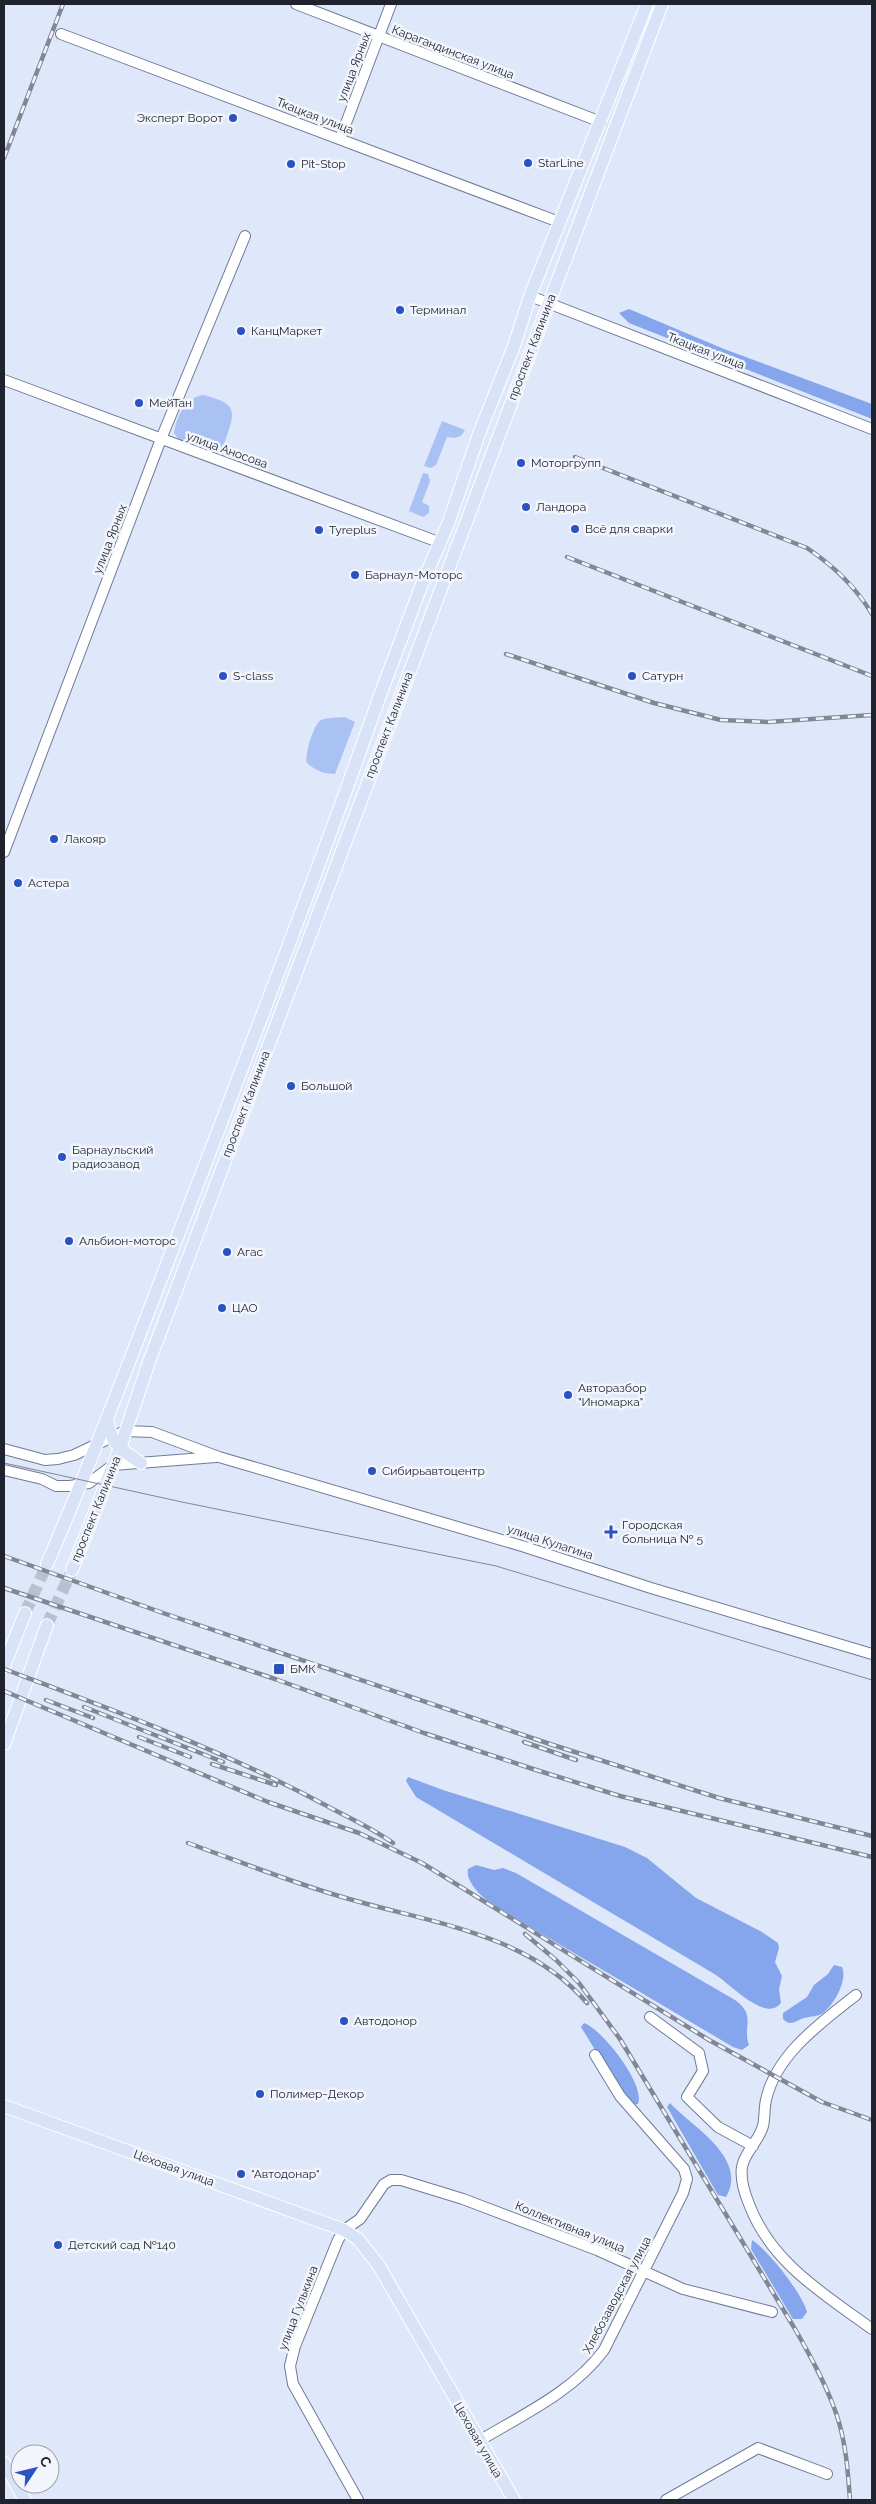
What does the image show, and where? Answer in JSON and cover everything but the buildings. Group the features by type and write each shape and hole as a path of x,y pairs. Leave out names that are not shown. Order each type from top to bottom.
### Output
{"main road":[{"name":"проспект Калинина","path":"47,1564 83,1480 289,945 400,641 441,543 479,434 514,346 530,296 647,4"},
{"name":"проспект Калинина","path":"72,1570 120,1448 455,549 662,4"},
{"path":"559,222 575,230"},
{"path":"441,543 455,549"},
{"name":"проспект Калинина","path":"107,1418 110,1438 140,1463"},
{"path":"4,1666 25,1613"},
{"path":"4,1744 47,1625"},
{"name":"Цеховая улица","path":"4,2106 344,2230 358,2239 379,2266 514,2500"},
{"path":"4,2463 25,2500"}],"street":[{"name":"Карагандинская улица","path":"296,4 601,122"},
{"name":"улица Ярных","path":"340,139 391,4"},
{"name":"Ткацкая улица","path":"61,34 559,222"},
{"name":"улица Ярных","path":"4,852 161,439 245,236"},
{"name":"Ткацкая улица","path":"530,296 872,429"},
{"name":"улица Аносова","path":"4,380 441,543"},
{"name":"улица Кулагина","path":"4,1449 45,1460 74,1455 125,1431 152,1432 219,1457 522,1546 651,1588 872,1654"},
{"name":"улица Кулагина","path":"113,1465 219,1457"},
{"path":"4,1470 42,1479 56,1486 83,1480 90,1483 113,1465"},
{"path":"856,1995 828,2018 786,2060 774,2077 766,2099 762,2128 742,2166 743,2189 754,2219 772,2246 794,2272 872,2329"},
{"path":"650,2017 698,2053 703,2071 687,2097 718,2127 753,2146"},
{"name":"Хлебозаводская улица","path":"479,2441 556,2396 593,2365 604,2350 645,2272 683,2193 686,2179 684,2169 620,2096 595,2055"},
{"name":"Коллективная улица","path":"344,2230 360,2219 384,2184 391,2180 401,2180 501,2213 597,2250 682,2289 772,2312"},
{"name":"улица Гулькина","path":"344,2230 330,2259 295,2346 290,2366 293,2384 358,2500"},
{"path":"666,2500 758,2448 827,2474"}],"shaded area":[{"path":"629,309 724,349 872,404 872,419 629,323 619,313"},
{"path":"204,395 226,404 232,412 225,440 217,452 179,440 174,433 177,420 183,408 192,399"},
{"path":"442,421 465,430 458,437 447,437 436,465 431,468 424,466"},
{"path":"423,473 428,474 430,481 422,502 429,506 429,513 423,517 409,511"},
{"path":"345,717 355,722 335,774 317,770 307,763 306,759 315,727 318,722 324,719"},
{"path":"408,1777 443,1790 625,1847 647,1858 696,1898 762,1932 778,1943 779,1948 775,1962 782,1976 779,1989 781,2003 774,2008 766,2008 748,2000 716,1975 416,1797 406,1781"},
{"path":"476,1865 494,1870 503,1868 516,1873 735,2000 742,2006 747,2016 747,2038 749,2045 742,2050 733,2047 493,1905 480,1894 469,1879 468,1869"},
{"path":"834,1965 842,1967 843,1979 839,1992 827,2009 823,2013 793,2023 788,2023 783,2019 783,2013 807,1997 814,1985 828,1974"},
{"path":"584,2023 592,2027 621,2059 635,2084 639,2095 638,2104 633,2105 616,2084 581,2027"},
{"path":"670,2103 703,2133 724,2156 730,2169 731,2183 726,2197 718,2195 667,2107"},
{"path":"752,2240 775,2262 799,2294 807,2312 802,2319 793,2319 751,2249"}],"tunnel":[{"path":"25,1613 47,1564"},
{"path":"47,1625 72,1570"}],"tram line":[{"path":"4,1463 182,1502 496,1566 872,1680"}],"railway":[{"path":"4,158 63,4"},
{"path":"575,457 807,548 843,577 872,614"},
{"path":"567,557 872,676"},
{"path":"506,654 654,703 721,720 768,722 872,715"},
{"path":"4,1556 163,1613 553,1745 719,1798 872,1836"},
{"path":"4,1588 275,1679 424,1733 620,1796 872,1857"},
{"path":"4,1669 208,1749 288,1786 360,1823 393,1843"},
{"path":"4,1691 268,1802 359,1833 422,1863 709,2040 822,2102 872,2120"},
{"path":"46,1700 93,1718"},
{"path":"84,1707 223,1762"},
{"path":"139,1737 190,1757"},
{"path":"524,1742 576,1760"},
{"path":"212,1764 276,1785"},
{"path":"188,1843 320,1890 438,1922 504,1944 534,1960 562,1979 587,2003"},
{"path":"525,1934 556,1960 579,1983 620,2039 795,2329 824,2383 837,2416 845,2447 850,2500"}],"place":[{"name":"Эксперт Ворот","path":"233,118"},
{"name":"StarLine","path":"528,163"},
{"name":"Pit-Stop","path":"291,164"},
{"name":"Терминал","path":"400,310"},
{"name":"КанцМаркет","path":"241,331"},
{"name":"МейТан","path":"139,403"},
{"name":"Моторгрупп","path":"521,463"},
{"name":"Ландора","path":"526,507"},
{"name":"Всё для сварки","path":"575,529"},
{"name":"Tyreplus","path":"319,530"},
{"name":"Барнаул-Моторс","path":"355,575"},
{"name":"S-class","path":"223,676"},
{"name":"Сатурн","path":"632,676"},
{"name":"Лакояр","path":"54,839"},
{"name":"Астера","path":"18,883"},
{"name":"Большой","path":"291,1086"},
{"name":"Барнаульский радиозавод","path":"62,1157"},
{"name":"Альбион-моторс","path":"69,1241"},
{"name":"Агас","path":"227,1252"},
{"name":"ЦАО","path":"222,1308"},
{"name":"Авторазбор \"Иномарка\"","path":"568,1395"},
{"name":"Сибирьавтоцентр","path":"372,1471"},
{"name":"Городская больница № 5","path":"611,1532"},
{"name":"БМК","path":"279,1669"},
{"name":"Автодонор","path":"344,2021"},
{"name":"Полимер-Декор","path":"260,2094"},
{"name":"\"Автодонар\"","path":"241,2174"},
{"name":"Детский сад №140","path":"58,2245"}]}
